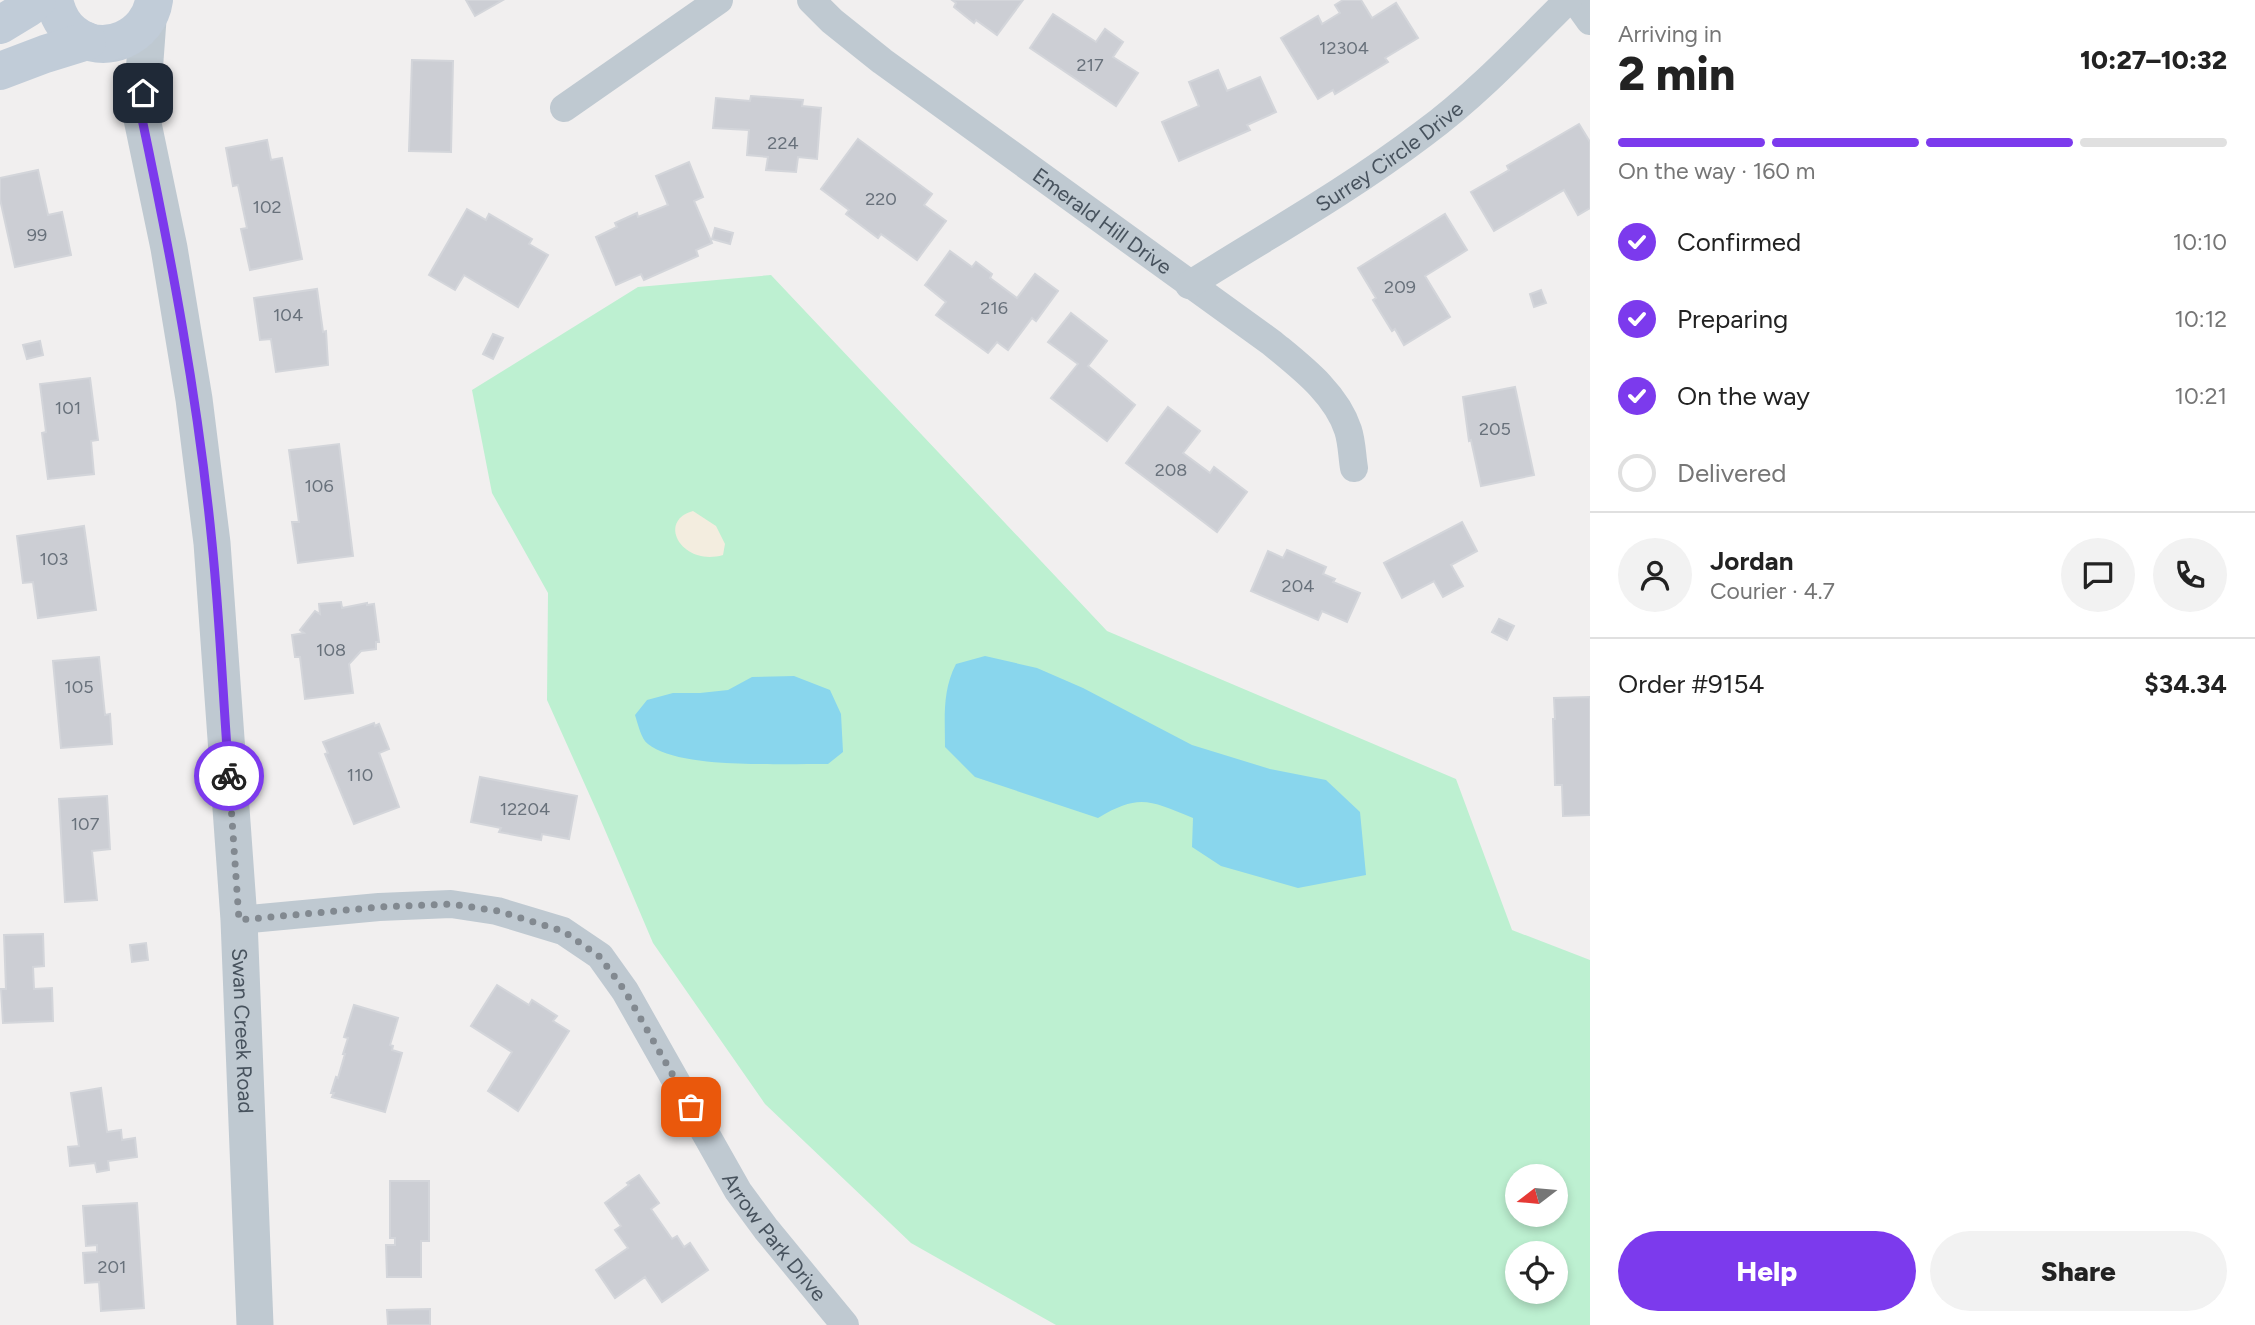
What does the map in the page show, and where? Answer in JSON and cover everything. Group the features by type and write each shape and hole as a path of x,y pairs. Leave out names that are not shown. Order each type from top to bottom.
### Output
{"main road":[{"path":"0,25 37,0"},
{"path":"54,0 64,25 74,34 94,42"},
{"path":"0,71 45,54 94,42 114,43 127,38 139,31 155,7"}],"street":[{"path":"564,108 719,0"},
{"name":"Emerald Hill Drive","path":"811,0 881,61 1272,343 1312,376 1333,402 1348,429 1354,468"},
{"name":"Surrey Circle Drive","path":"1189,285 1348,185 1423,134 1482,85 1568,0"},
{"path":"1575,0 1590,21"},
{"name":"Swan Creek Road","path":"141,114 155,7"},
{"name":"Swan Creek Road","path":"94,42 117,65 141,114 171,261 194,399 212,543 239,920 255,1325"},
{"name":"Arrow Park Drive","path":"239,920 379,907 451,904 498,911 563,931 600,957 618,982 738,1191 845,1325"}],"green space":[{"path":"771,275 1107,631 1456,779 1512,930 1590,960 1590,1325 1056,1325 911,1243 765,1104 653,943 547,700 548,593 492,493 472,390 638,287"}],"sand":[{"path":"693,511 716,526 725,544 723,555 696,555 679,541 675,532 676,524 682,516"}],"water":[{"path":"985,656 1037,668 1083,688 1192,745 1270,769 1326,780 1360,812 1366,875 1298,888 1221,866 1192,847 1193,818 1166,807 1145,802 1135,803 1112,810 1098,818 975,777 945,747 945,705 948,684 956,664"},
{"path":"794,676 830,690 841,714 843,752 828,764 734,763 683,758 648,744 635,715 647,700 673,693 728,690 752,677"}],"building":[{"path":"466,0 503,0 475,16"},
{"path":"952,0 1023,0 997,35 976,20 974,23 954,7 956,3"},
{"path":"1343,0 1361,0 1372,18 1396,3 1418,38 1385,58 1388,62 1335,94 1333,90 1318,99 1281,38 1318,16 1322,24 1340,13 1335,5"},
{"path":"1053,14 1096,42 1105,29 1123,42 1113,57 1138,73 1116,106 1030,48"},
{"path":"412,60 453,61 451,152 409,151"},
{"path":"1218,70 1227,91 1260,77 1276,112 1247,125 1250,130 1179,161 1162,122 1199,106 1189,82"},
{"path":"751,96 803,100 802,106 821,108 817,159 798,157 796,172 766,170 768,157 747,155 749,130 713,128 716,98 750,101"},
{"path":"1579,124 1590,142 1590,208 1578,215 1564,190 1494,231 1471,192 1509,170 1507,166"},
{"path":"858,139 932,194 924,205 946,221 917,260 881,234 878,238 846,214 849,210 821,189"},
{"path":"267,140 271,160 282,158 302,259 250,270 241,229 247,228 238,185 233,186 226,148"},
{"path":"689,162 703,197 694,201 712,243 696,250 698,256 644,280 641,274 616,285 596,237 617,227 615,223 637,213 638,217 668,205 656,176"},
{"path":"38,170 48,215 62,212 71,255 15,267 0,199 0,178"},
{"path":"467,209 486,220 489,214 532,239 529,244 548,255 518,307 464,275 455,290 429,275"},
{"path":"1445,214 1467,250 1425,276 1450,317 1404,345 1373,300 1376,298 1358,268"},
{"path":"715,228 733,233 730,244 712,239"},
{"path":"950,251 972,267 976,262 992,274 990,278 1017,298 1035,274 1058,291 1036,321 1032,318 1008,350 997,342 988,353 936,315 946,302 925,285"},
{"path":"317,289 323,332 326,331 328,365 276,372 271,339 260,340 254,298"},
{"path":"1541,290 1546,303 1534,307 1530,294"},
{"path":"1071,313 1107,341 1088,366 1135,405 1107,441 1051,398 1078,364 1048,342"},
{"path":"493,334 503,338 493,359 483,354"},
{"path":"40,341 43,355 27,359 23,345"},
{"path":"90,378 98,440 91,441 94,474 48,479 42,433 46,432 40,384"},
{"path":"1515,387 1534,475 1481,486 1471,440 1469,441 1463,397"},
{"path":"1168,407 1200,431 1183,453 1210,473 1214,467 1247,492 1217,532 1126,463"},
{"path":"339,444 353,556 298,563 292,522 299,522 289,450"},
{"path":"1462,522 1477,551 1451,565 1463,586 1443,597 1434,581 1402,598 1384,563"},
{"path":"84,526 96,610 38,618 33,582 23,583 17,536"},
{"path":"1287,550 1326,567 1323,574 1335,579 1333,582 1360,593 1347,622 1322,611 1318,620 1251,591 1268,551 1283,558"},
{"path":"341,602 342,608 374,604 379,642 376,642 376,649 361,651 349,664 353,693 305,699 300,657 295,657 292,635 304,633 300,630 315,611 320,614 319,604"},
{"path":"1499,619 1514,626 1507,640 1492,632"},
{"path":"99,657 105,715 110,714 112,744 61,748 53,661"},
{"path":"1590,697 1590,815 1563,816 1562,785 1555,785 1554,698"},
{"path":"374,723 375,726 379,724 389,749 379,753 399,807 354,824 325,754 328,753 323,742"},
{"path":"480,777 577,796 569,839 542,834 541,840 499,832 501,828 471,822"},
{"path":"107,796 110,849 92,851 97,900 65,902 59,799"},
{"path":"43,934 44,966 33,967 34,989 52,988 53,1021 3,1023 1,989 6,989 4,935"},
{"path":"146,943 148,960 132,962 130,945"},
{"path":"497,985 529,1005 532,1000 557,1016 553,1021 569,1031 518,1111 488,1091 512,1052 471,1026"},
{"path":"354,1005 398,1018 390,1045 393,1046 392,1050 402,1053 385,1112 332,1097 334,1093 331,1093 345,1054 348,1038 344,1037"},
{"path":"101,1088 107,1132 121,1130 122,1140 135,1138 137,1157 108,1161 109,1170 97,1172 95,1163 70,1166 68,1147 79,1146 71,1093"},
{"path":"639,1175 659,1203 651,1209 672,1239 677,1236 684,1247 690,1243 708,1270 662,1302 645,1277 615,1298 596,1270 628,1248 615,1230 621,1226 605,1203"},
{"path":"390,1181 429,1181 429,1241 421,1241 421,1277 387,1277 386,1245 395,1245 395,1238 390,1238"},
{"path":"137,1203 144,1308 101,1311 99,1282 85,1283 83,1253 97,1252 97,1245 86,1246 83,1206"},
{"path":"430,1309 430,1325 388,1325 387,1310"}],"way so far":[{"path":"229,776 239,920 379,907 451,904 498,911 563,931 600,957 625,991 691,1107"}],"route":[{"path":"143,93 141,114 169,248 194,399 212,543 229,776"}]}
